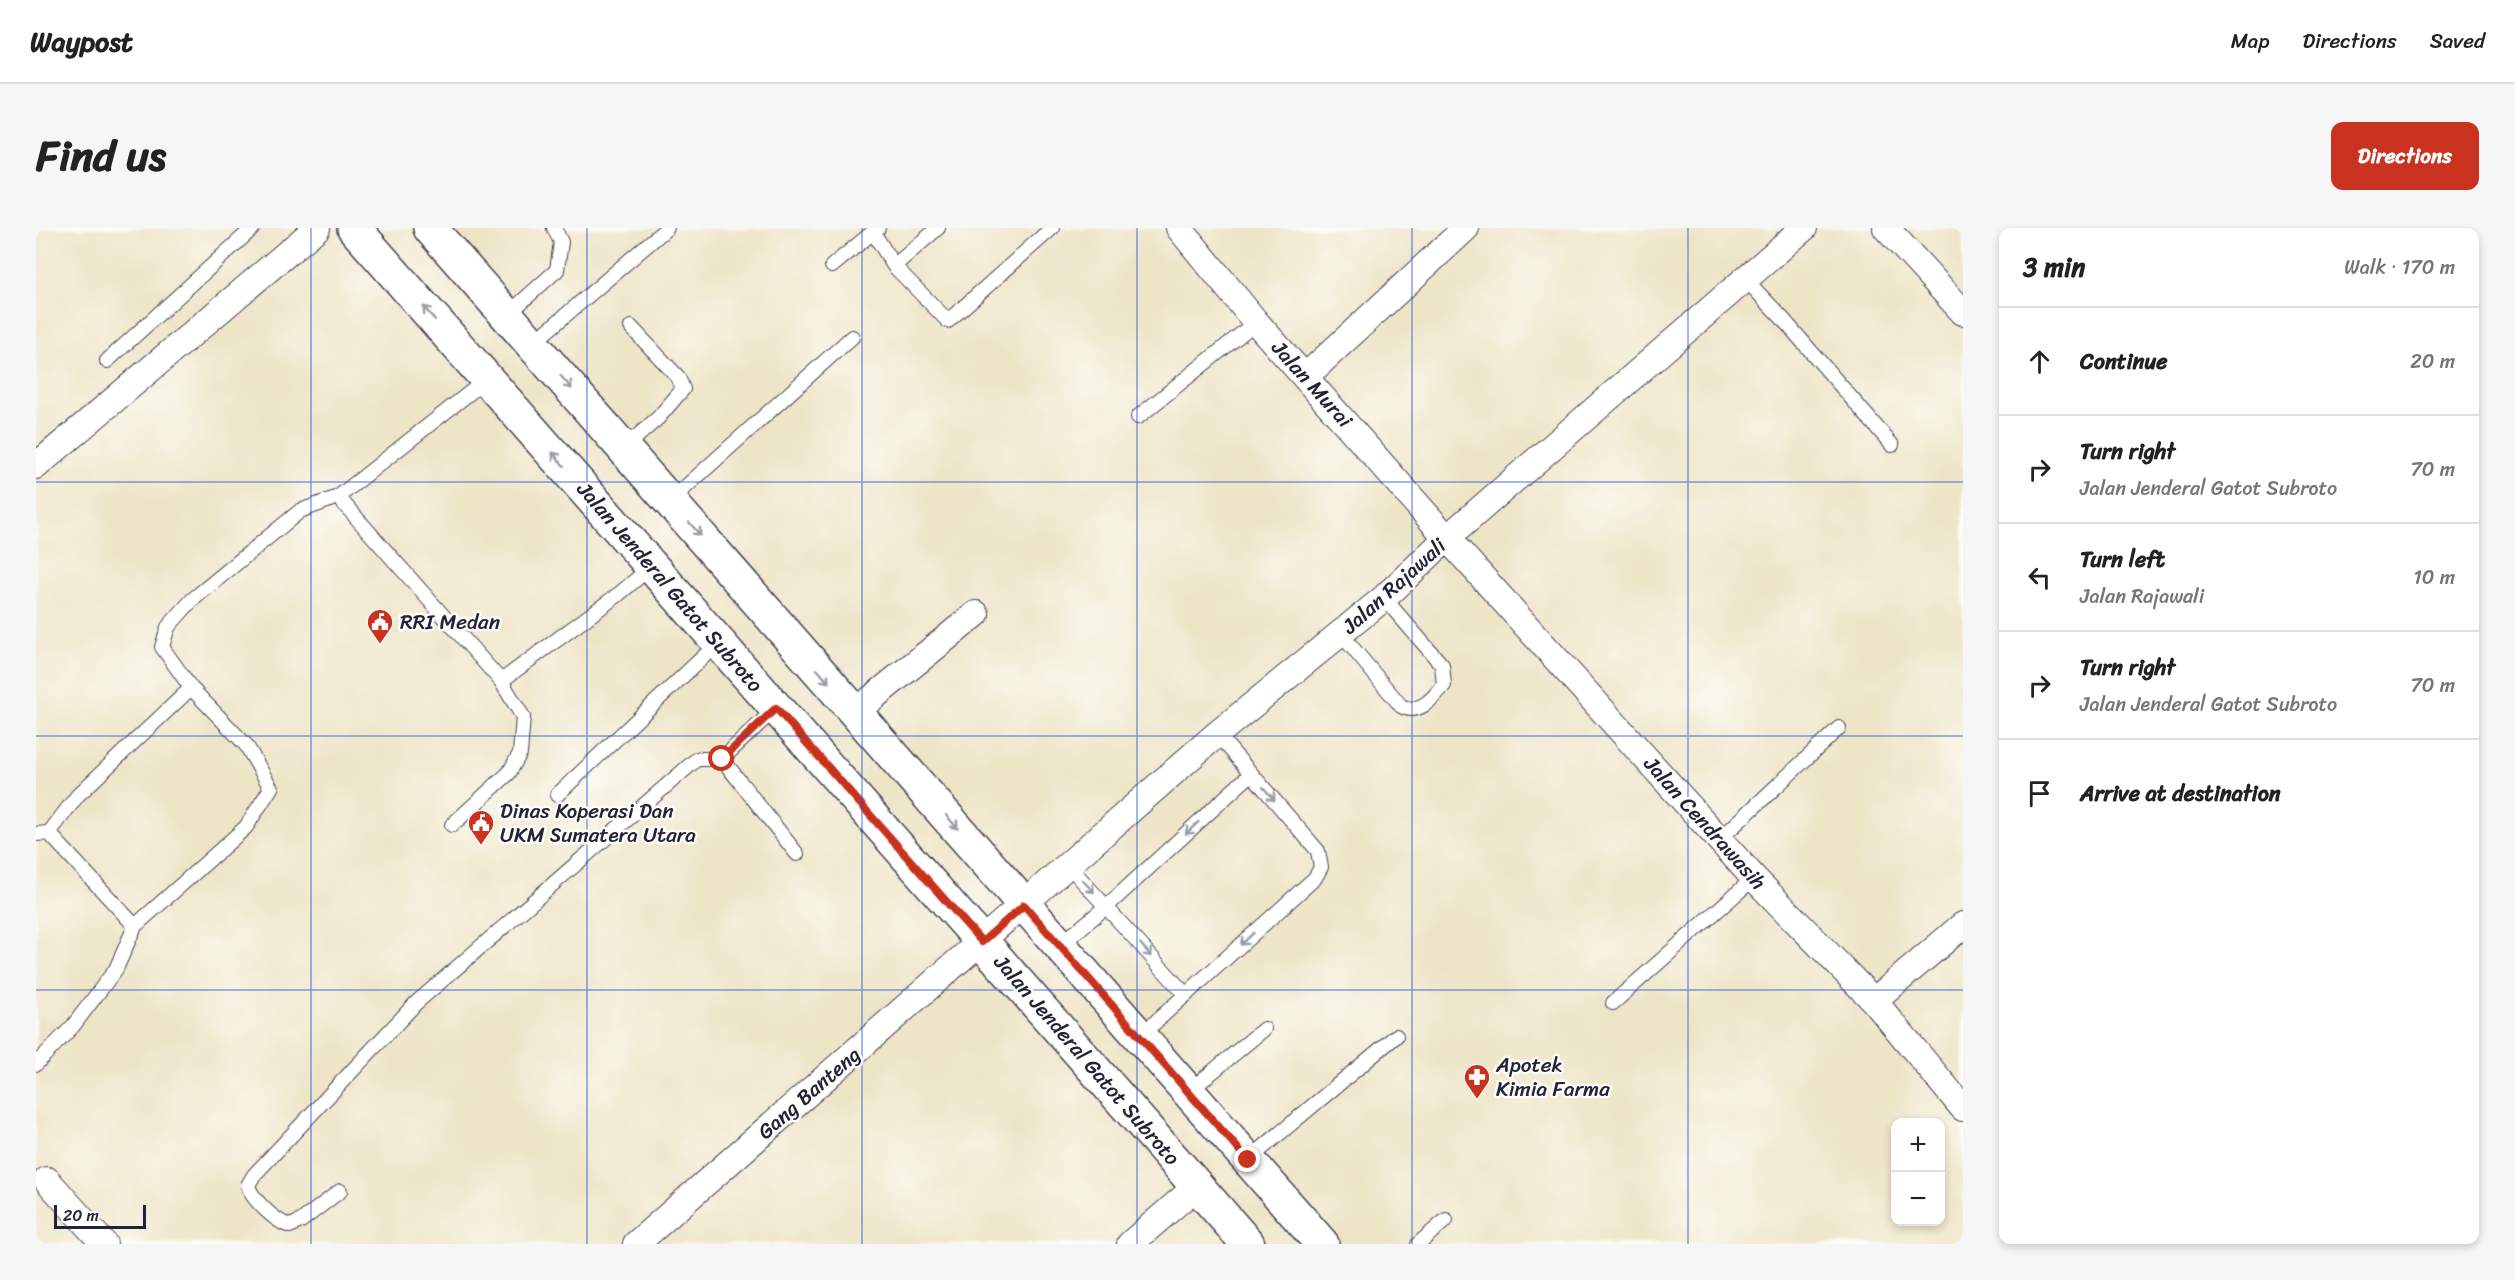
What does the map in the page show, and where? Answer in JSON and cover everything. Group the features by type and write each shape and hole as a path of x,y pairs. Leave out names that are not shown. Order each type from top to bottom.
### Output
{"main road":[{"name":"Jalan Jenderal Gatot Subroto","path":"354,228 1248,1244"},
{"path":"430,228 1322,1244"}],"street":[{"path":"36,465 317,228"},
{"name":"Jalan Murai","path":"1179,228 1256,322 1447,538"},
{"path":"1306,376 1466,228"},
{"name":"Jalan Rajawali","path":"982,942 1217,734 1384,597 1447,538 1804,228"},
{"path":"1886,228 1963,312"},
{"name":"Jalan Cendrawasih","path":"1447,538 1754,878 1874,1001 1963,1108"},
{"path":"855,712 976,614"},
{"path":"1874,1001 1963,925"},
{"name":"Gang Banteng","path":"636,1244 982,942"},
{"path":"47,1180 104,1244"},
{"path":"1130,1244 1197,1186"}],"lane":[{"path":"107,362 253,228"},
{"path":"507,315 557,270 561,242 554,228"},
{"path":"532,344 666,228"},
{"path":"894,266 938,228"},
{"path":"832,266 875,230 894,266 944,320 949,320 1052,228"},
{"path":"1746,280 1783,319 1892,445"},
{"path":"1138,417 1256,322"},
{"path":"624,448 658,418 683,389 678,377 631,327"},
{"path":"670,501 852,337"},
{"path":"36,1064 73,1026 116,969 135,926 246,827 270,788 246,745 191,688 162,647 168,627 192,600 300,511 338,497 487,379"},
{"path":"338,497 501,681 523,717 520,753 509,773 452,825"},
{"path":"501,681 619,594 652,566"},
{"path":"1341,634 1401,706 1415,709 1425,705 1444,686 1442,665 1384,597"},
{"path":"557,795 719,642"},
{"path":"135,926 43,833 78,795 191,688"},
{"path":"340,1191 301,1221 290,1226 282,1222 250,1193 248,1185 254,1175 416,1003 697,759 722,759 776,708"},
{"path":"1720,839 1839,728"},
{"path":"1140,1036 1315,878 1321,867 1318,851 1217,734"},
{"path":"722,759 797,854"},
{"path":"1060,945 1107,906 1251,774"},
{"path":"1069,866 1186,995"},
{"path":"1613,1003 1754,878"},
{"path":"1188,1092 1264,1029"},
{"path":"1248,1160 1396,1036"},
{"path":"1418,1244 1446,1220"}],"place":[{"name":"RRI Medan","path":"380,645"},
{"name":"Dinas Koperasi Dan UKM Sumatera Utara","path":"481,846"},
{"name":"Apotek Kimia Farma","path":"1477,1100"}],"route":[{"path":"722,759 776,708 982,942 1024,905 1248,1160"}]}
